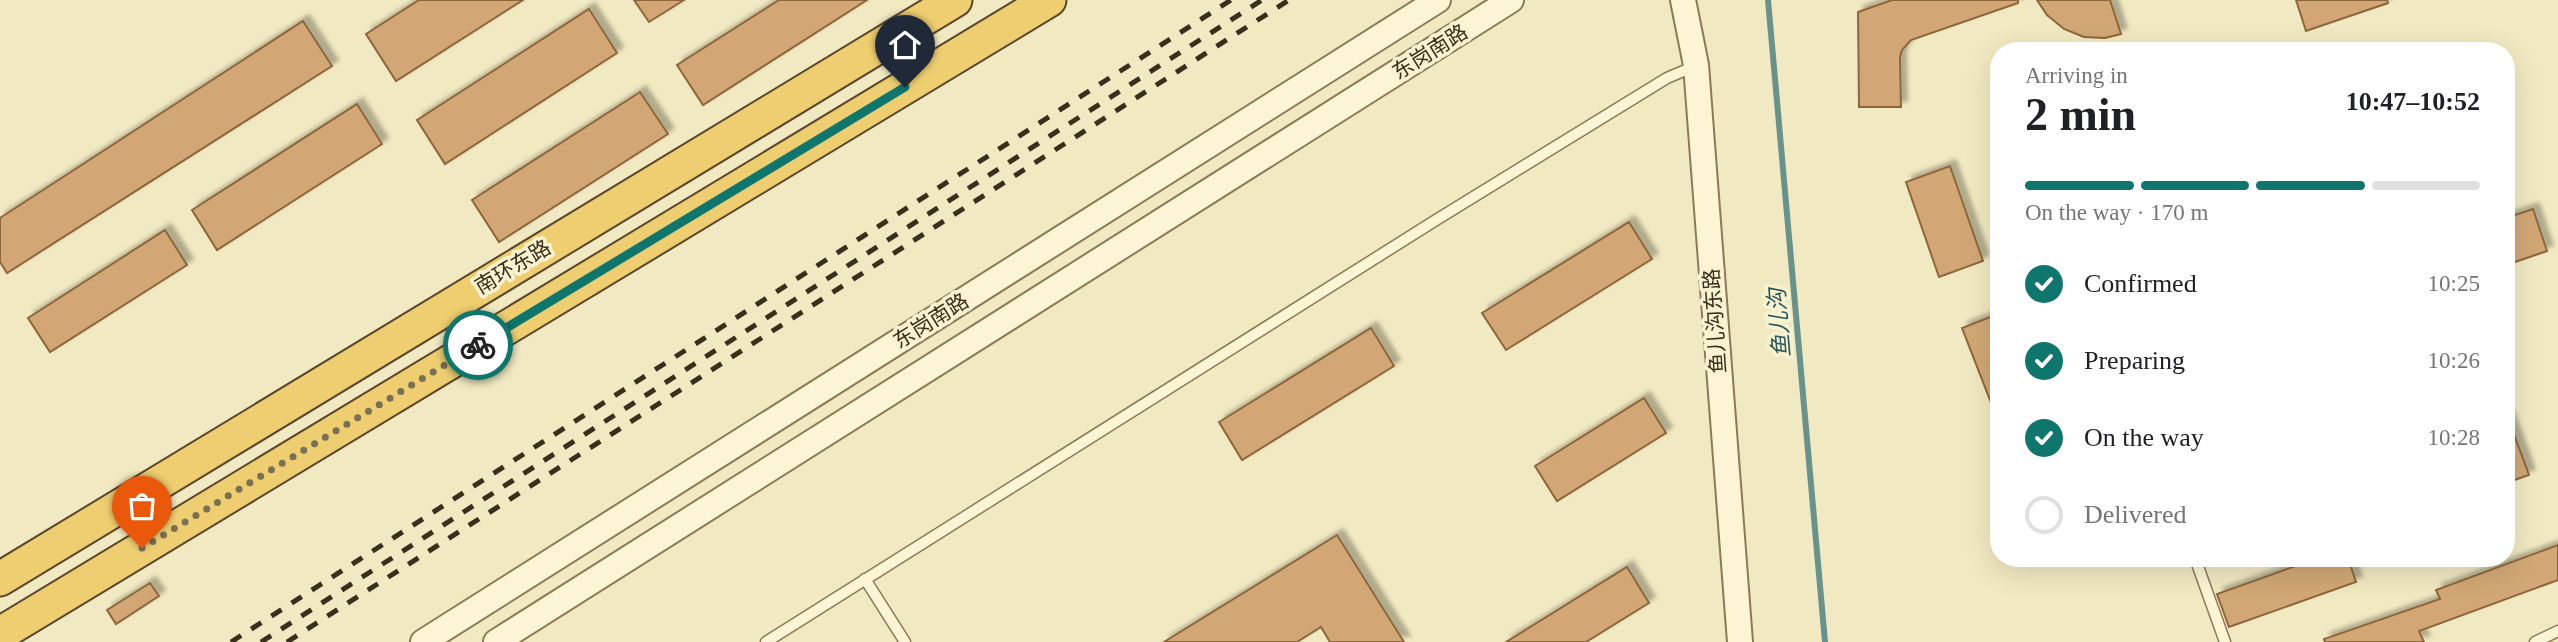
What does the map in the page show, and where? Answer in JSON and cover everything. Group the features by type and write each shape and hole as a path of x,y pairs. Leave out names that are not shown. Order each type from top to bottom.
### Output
{"highway":[{"name":"南环东路","path":"0,579 955,0"},
{"path":"0,634 1049,0"},
{"path":"496,277 522,318"}],"street":[{"name":"东岗南路","path":"423,642 1438,0"},
{"name":"东岗南路","path":"496,642 1511,0"},
{"name":"鱼儿沟东路","path":"1683,0 1696,65 1740,642"}],"lane":[{"path":"765,642 1447,213 1667,78 1696,65"},
{"path":"2198,567 2225,642"},
{"path":"865,579 900,640"},
{"path":"2535,642 2558,631"}],"building":[{"path":"419,0 523,0 396,81 366,34"},
{"path":"634,0 684,0 649,22"},
{"path":"779,0 867,0 703,105 677,65"},
{"path":"1892,0 2018,0 2018,3 1911,40 1902,50 1900,57 1901,107 1859,107 1858,12"},
{"path":"2037,0 2110,0 2121,34 2105,38 2084,37 2064,29 2047,15"},
{"path":"2296,0 2387,0 2388,3 2306,31"},
{"path":"589,9 617,53 445,164 417,120"},
{"path":"303,21 332,66 7,273 0,262 0,218"},
{"path":"640,92 668,134 499,242 472,200"},
{"path":"357,104 382,144 217,250 192,210"},
{"path":"1950,166 1983,261 1939,277 1906,182"},
{"path":"2533,209 2547,251 2515,262 2515,215"},
{"path":"1629,222 1652,259 1506,350 1482,313"},
{"path":"165,230 187,265 50,352 28,318"},
{"path":"1990,317 1990,400 1962,328"},
{"path":"1371,328 1394,366 1242,460 1219,422"},
{"path":"1644,398 1666,433 1557,501 1535,466"},
{"path":"2515,437 2529,475 2515,480"},
{"path":"1337,535 1404,642 1330,642 1321,627 1297,642 1164,642"},
{"path":"2558,545 2558,580 2419,631 2424,642 2325,642 2324,639 2440,599 2436,590 2498,567 2515,567 2515,561"},
{"path":"1627,567 1649,603 1586,642 1506,642"},
{"path":"2293,567 2351,567 2356,582 2229,627 2217,594"},
{"path":"150,583 159,596 116,624 107,610"}],"waterway":[{"name":"鱼儿沟","path":"1768,0 1825,642"}],"railway":[{"path":"231,642 1231,0"},
{"path":"261,642 1262,0"},
{"path":"287,642 1289,0"}],"way so far":[{"path":"142,548 478,345"}],"route":[{"path":"478,345 905,87"}]}
